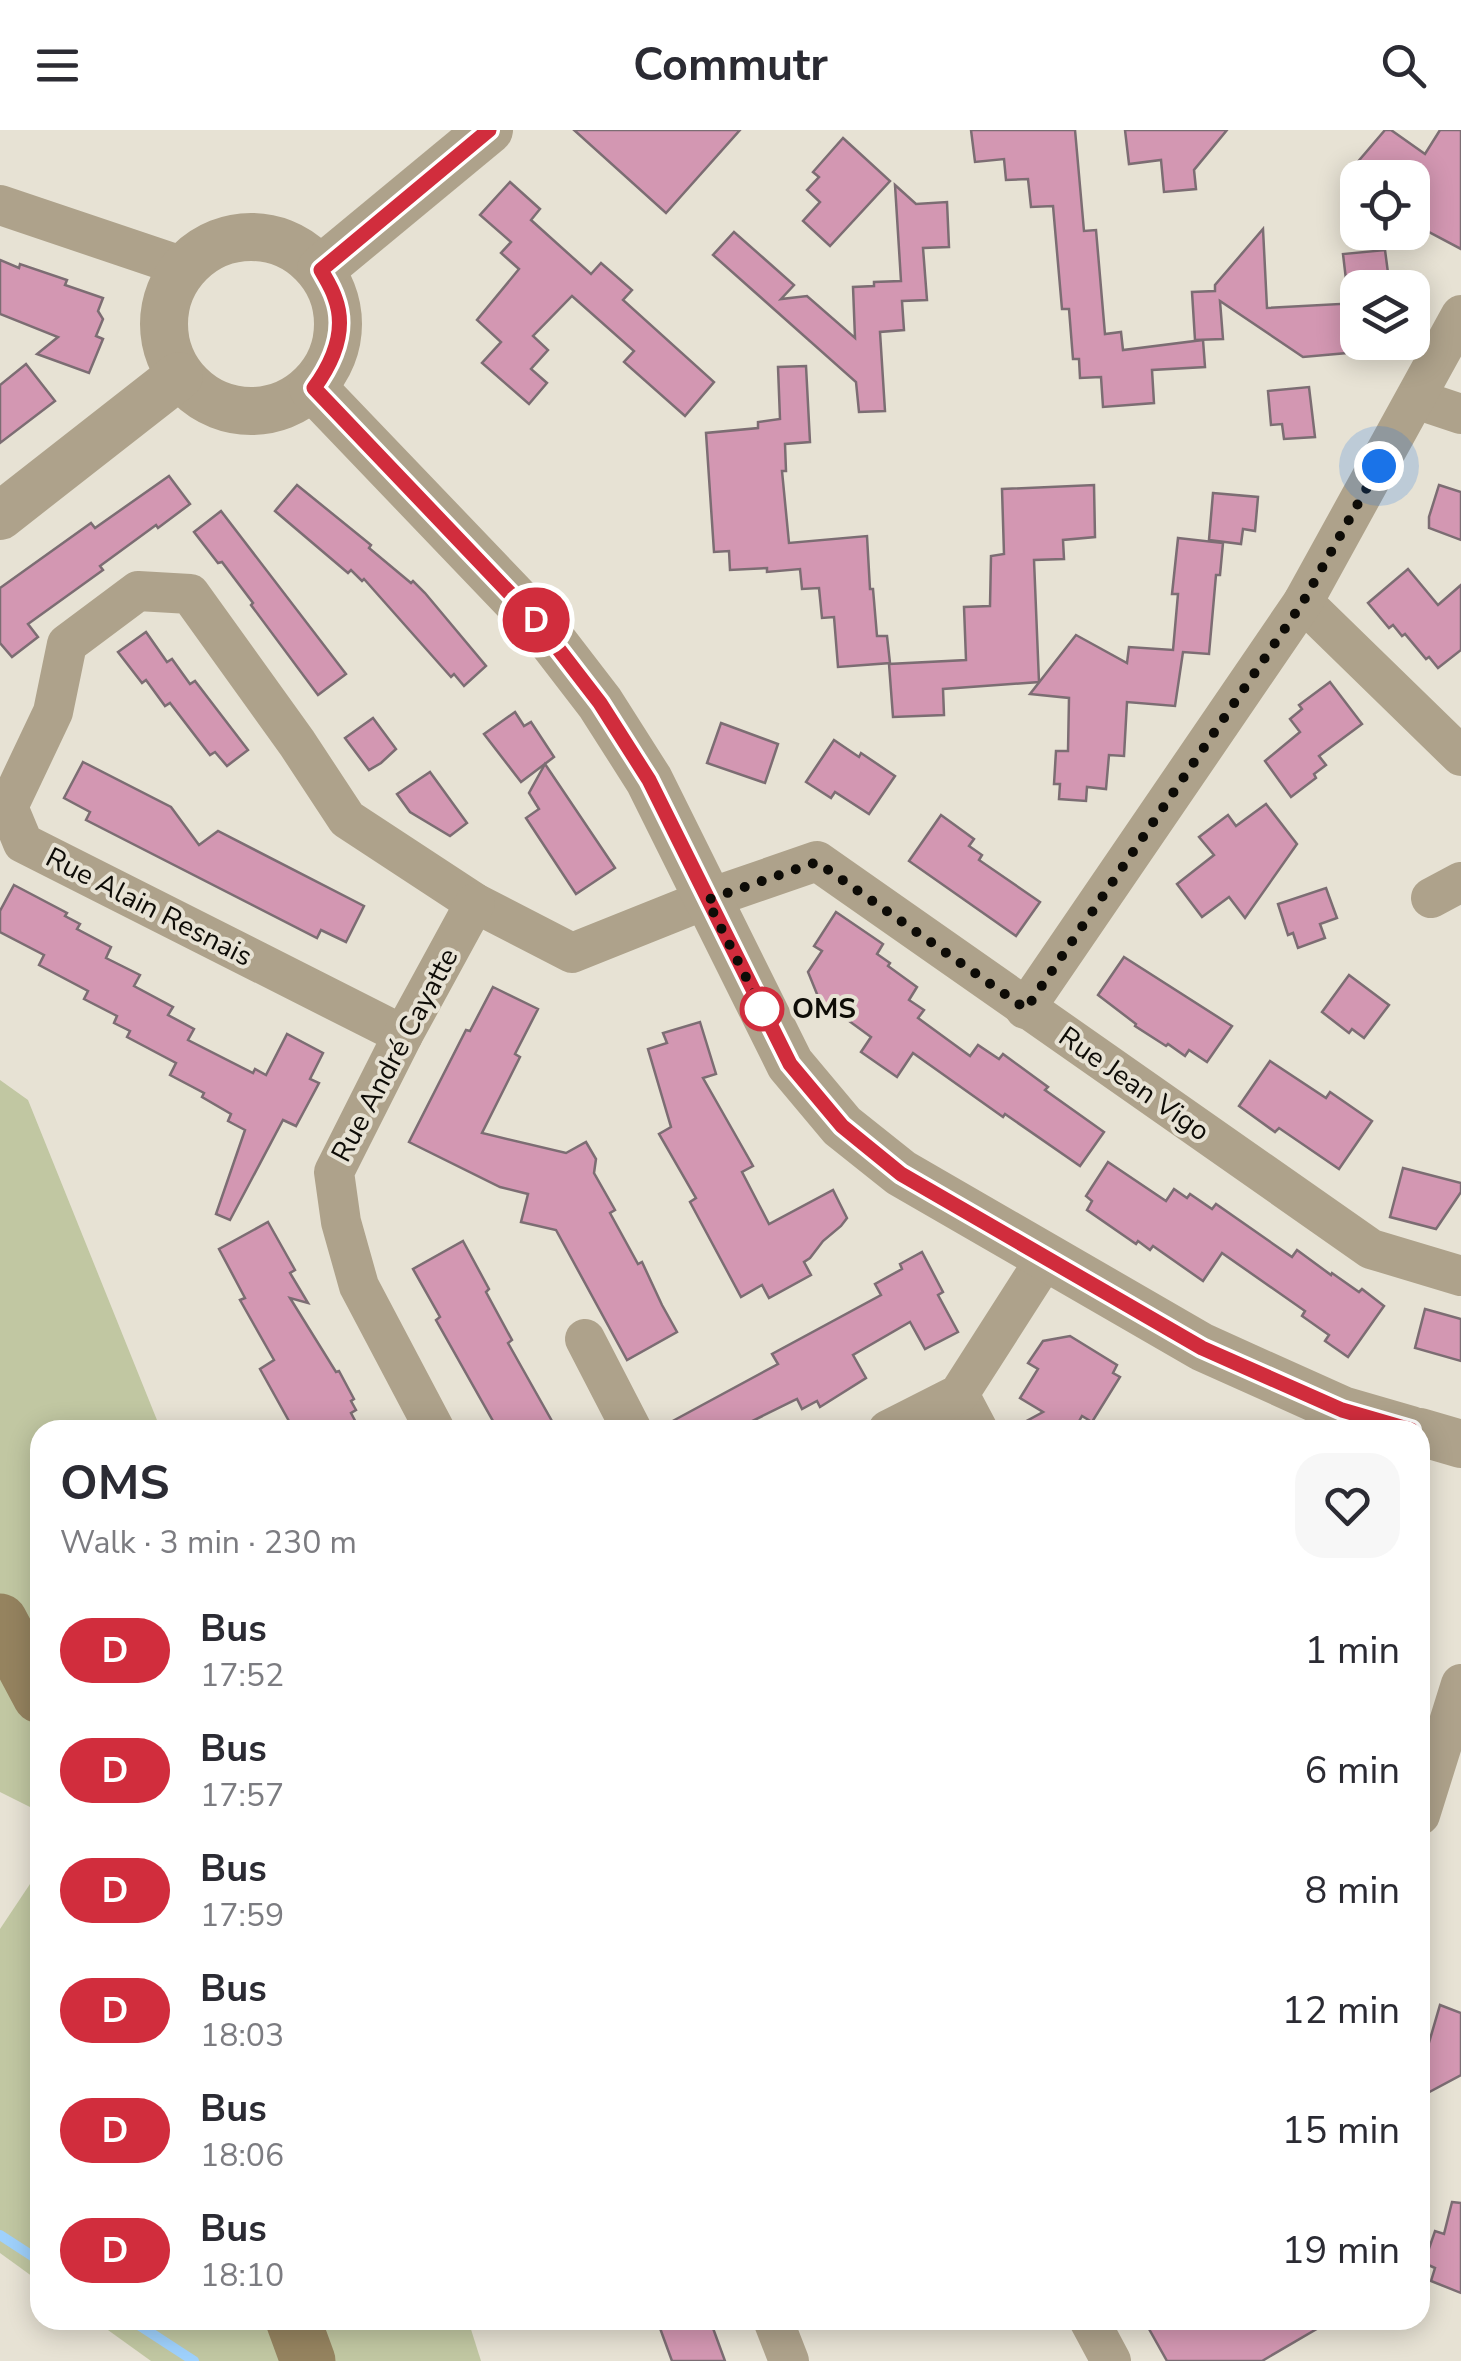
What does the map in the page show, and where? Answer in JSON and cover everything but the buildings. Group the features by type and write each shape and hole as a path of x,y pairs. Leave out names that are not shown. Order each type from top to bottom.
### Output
{"main road":[{"path":"0,1621 30,1677"},
{"path":"297,2330 308,2361"}],"street":[{"path":"321,270 488,130"},
{"path":"0,206 184,267"},
{"path":"259,236 296,248 321,270 337,302 339,338 328,368 314,388 280,408 245,413 208,402 179,376 166,348 163,317 170,289 184,267 216,243 259,236"},
{"path":"1026,1009 1303,602 1461,316"},
{"path":"0,516 179,376"},
{"path":"314,388 540,625 600,703 649,780 790,1064 842,1126 901,1174 1202,1348 1342,1410 1376,1420"},
{"path":"1416,399 1461,414"},
{"name":"Rue Alain Resnais","path":"402,1036 23,843 8,807 53,712 67,644 138,591 190,594 347,819 475,903"},
{"path":"1303,602 1461,756"},
{"name":"Rue Jean Vigo","path":"707,900 817,862 1370,1249 1461,1276"},
{"path":"475,903 572,954 707,900"},
{"name":"Rue André Cayatte","path":"430,1420 359,1286 341,1222 334,1172 475,903"},
{"path":"908,1420 960,1394 1046,1258"},
{"path":"585,1339 627,1420"},
{"path":"960,1394 973,1420"},
{"path":"1430,1435 1461,1444"},
{"path":"1439,1766 1461,1684"},
{"path":"777,2330 788,2361"},
{"path":"1094,2330 1111,2361"}],"green space":[{"path":"0,1080 28,1100 157,1420 30,1420 30,1807 0,1792"},
{"path":"30,1884 30,2275 0,2253 0,1929"},
{"path":"108,2330 471,2330 481,2361 151,2361"}],"waterway":[{"path":"0,2235 30,2254"},
{"path":"146,2330 194,2361"}],"bus line":[{"name":"D","path":"489,130 321,270 337,302 339,338 328,368 314,388 540,625 600,703 649,780 790,1064 842,1126 901,1174 1202,1348 1342,1410 1376,1420"}],"place":[{"name":"OMS","path":"762,1009"}],"route":[{"path":"762,1009 707,900 817,862 1026,1009 1303,602 1379,466"}]}
